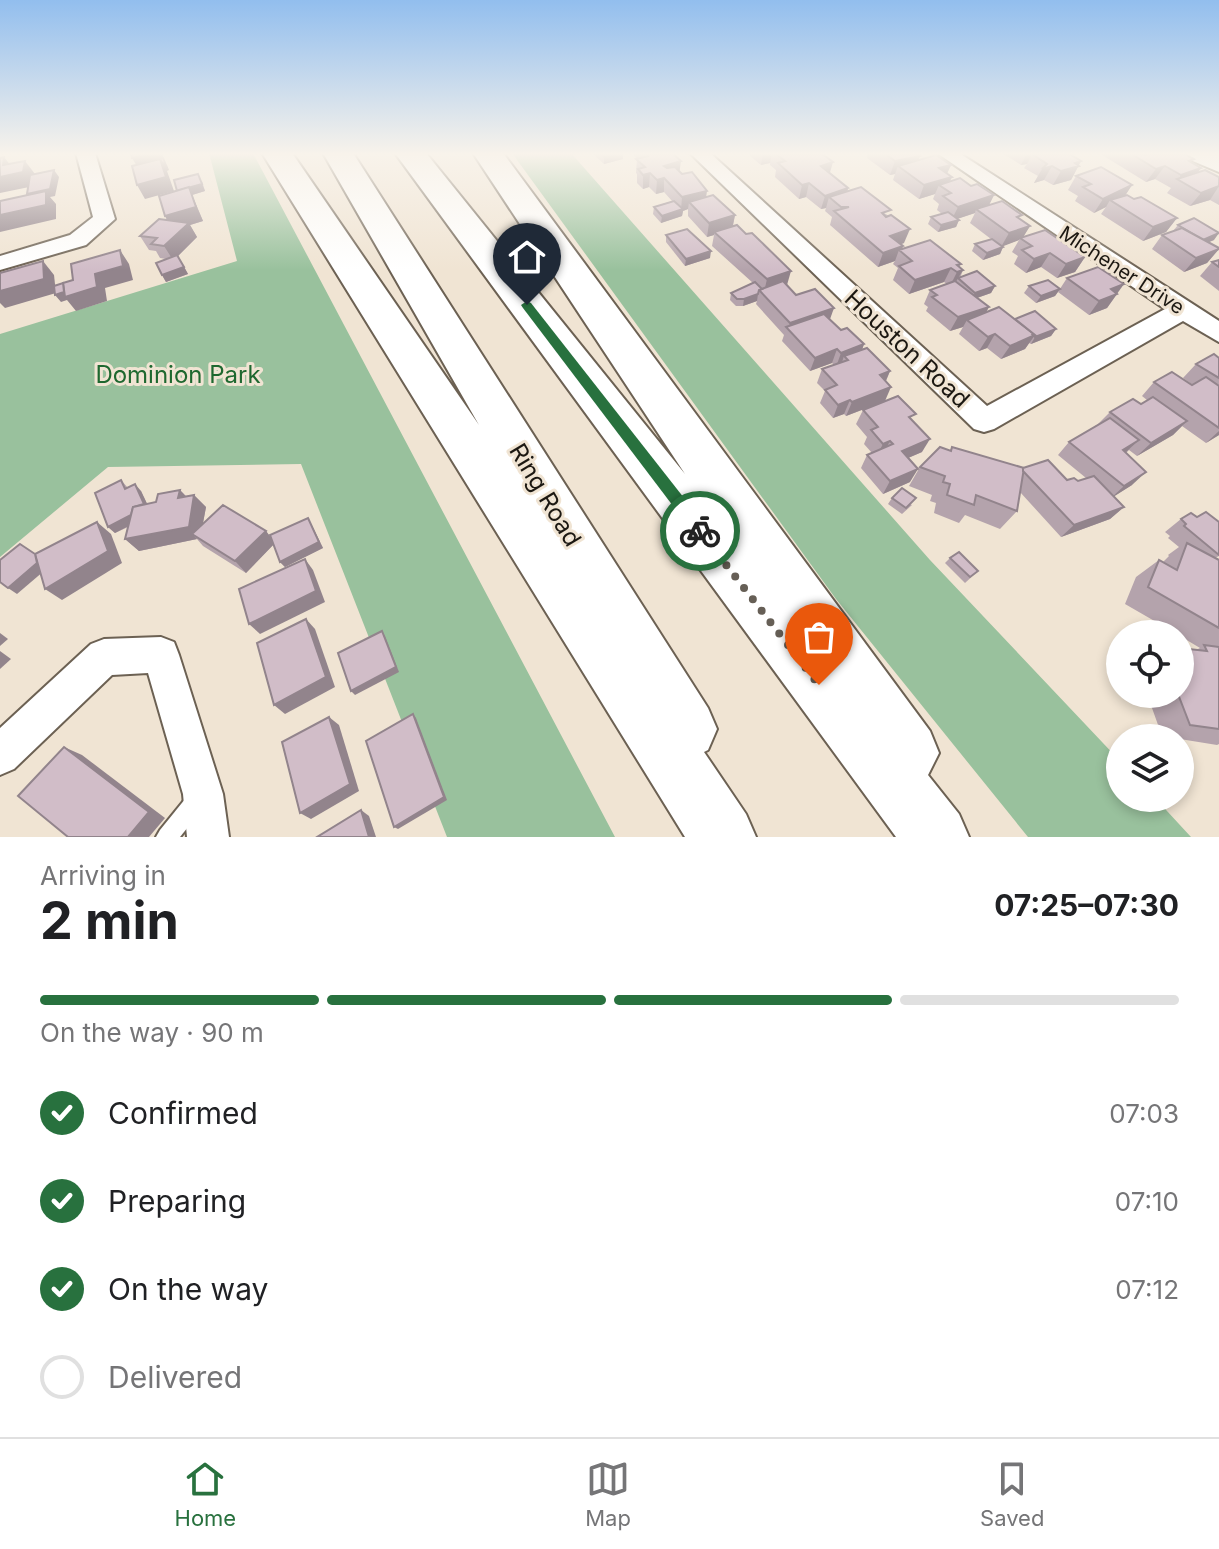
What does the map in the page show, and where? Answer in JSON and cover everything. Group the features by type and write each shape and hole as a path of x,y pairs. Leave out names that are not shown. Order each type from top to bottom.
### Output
{"highway":[{"path":"302,192 723,837"},
{"name":"Ring Road","path":"362,192 753,837"},
{"path":"440,192 936,837"},
{"path":"513,192 966,837"}],"street":[{"path":"0,263 78,240 104,219 96,192"},
{"name":"Houston Road","path":"741,192 984,421 1183,310"},
{"name":"Michener Drive","path":"1005,192 1219,333"},
{"path":"0,755 104,657 161,655 203,794 208,837"}],"lane":[{"path":"167,837 203,794"}],"green space":[{"name":"Dominion Park","path":"219,192 274,192 615,837 447,837 301,464 108,467 0,557 0,334 237,261"},
{"path":"540,192 605,192 930,560 1106,746 1106,812 1168,812 1191,837 1028,837 836,599"}],"building":[{"path":"46,192 46,205 0,215 0,201"},
{"path":"191,192 196,207 165,216 159,196"},
{"path":"677,192 703,192 682,197"},
{"path":"845,192 868,192 891,210 882,213 886,217 891,215 910,229 890,236 903,246 883,253 834,211 849,207 841,207 829,197"},
{"path":"989,192 994,195 958,207 943,196"},
{"path":"1091,192 1117,192 1103,199"},
{"path":"713,195 735,215 709,223 689,202"},
{"path":"1127,195 1134,199 1141,197 1177,218 1153,227 1110,200"},
{"path":"674,201 683,209 662,216 654,207"},
{"path":"1002,201 1022,215 1017,217 1030,226 1009,233 976,209"},
{"path":"948,212 959,220 941,225 931,217"},
{"path":"1194,218 1219,233 1203,240 1178,225"},
{"path":"159,219 189,223 164,246 151,244 157,238 140,236"},
{"path":"737,225 746,234 752,233 791,271 767,279 714,232"},
{"path":"1182,228 1219,249 1196,258 1162,235"},
{"path":"687,229 711,251 686,259 666,235"},
{"path":"1045,230 1085,257 1066,264 1050,253 1034,259 1022,250 1032,246 1020,238"},
{"path":"992,239 1003,247 987,253 975,244"},
{"path":"930,240 961,264 957,265 963,270 957,272 951,268 915,280 899,266 912,261 899,250"},
{"path":"120,250 123,266 95,274 97,287 65,297 63,283 73,280 71,264"},
{"path":"177,255 184,267 162,275 156,263"},
{"path":"43,261 44,279 0,291 0,273"},
{"path":"1098,267 1124,284 1111,289 1117,294 1099,301 1067,278"},
{"path":"977,271 995,286 975,293 958,278"},
{"path":"1048,280 1060,289 1041,296 1029,286"},
{"path":"783,281 796,295 815,289 834,308 790,323 759,290"},
{"path":"955,281 989,307 958,317 932,297 937,295 930,290"},
{"path":"755,282 762,289 758,294 737,299 731,293"},
{"path":"63,283 64,292 55,295 54,286"},
{"path":"999,307 1035,335 1010,346 995,334 988,337 967,320"},
{"path":"1035,311 1056,329 1035,337 1015,319"},
{"path":"824,314 841,330 847,328 864,344 841,353 837,349 815,358 786,327"},
{"path":"867,348 890,371 880,375 891,387 838,405 825,390 837,385 822,369 848,360 844,356"},
{"path":"1214,354 1219,358 1219,378 1196,364"},
{"path":"1172,372 1192,385 1206,377 1219,386 1219,428 1154,382"},
{"path":"898,396 916,414 909,417 930,439 902,451 918,469 890,481 867,455 893,444 890,441 883,444 871,430 878,427 863,410"},
{"path":"1153,397 1187,421 1151,443 1110,412 1133,399 1141,404"},
{"path":"1110,418 1139,440 1123,450 1146,472 1124,486 1069,442"},
{"path":"940,447 951,451 952,447 1024,468 1017,511 976,495 974,505 947,495 950,484 943,482 945,476 920,467"},
{"path":"1048,460 1067,480 1074,478 1078,481 1094,476 1124,507 1074,525 1023,471 1023,468"},
{"path":"121,480 125,489 135,484 144,504 133,507 131,515 108,527 95,493"},
{"path":"902,488 916,498 906,508 892,498"},
{"path":"180,490 178,498 194,495 189,527 125,539 133,507 156,502 158,494"},
{"path":"223,505 266,531 235,561 192,534"},
{"path":"1206,512 1219,522 1219,555 1184,526 1186,524 1181,519 1191,513 1197,517"},
{"path":"308,518 319,542 280,562 270,535"},
{"path":"97,522 108,551 45,589 35,554"},
{"path":"1187,543 1219,560 1219,628 1148,587 1159,560 1177,570"},
{"path":"20,544 35,554 37,563 8,588 0,582 0,560"},
{"path":"959,552 978,571 970,577 950,558"},
{"path":"305,559 316,591 249,624 239,589"},
{"path":"306,619 326,677 274,705 257,643"},
{"path":"382,631 396,667 351,691 338,653"},
{"path":"1204,645 1219,647 1219,729 1190,724 1183,708 1194,708 1194,650 1207,651"},
{"path":"413,714 444,797 394,827 366,741"},
{"path":"329,717 350,784 300,813 282,742"},
{"path":"64,747 149,812 128,837 68,837 18,796"},
{"path":"361,810 369,837 317,837"}],"way so far":[{"path":"700,531 819,685"}],"route":[{"path":"527,305 700,531"}]}
